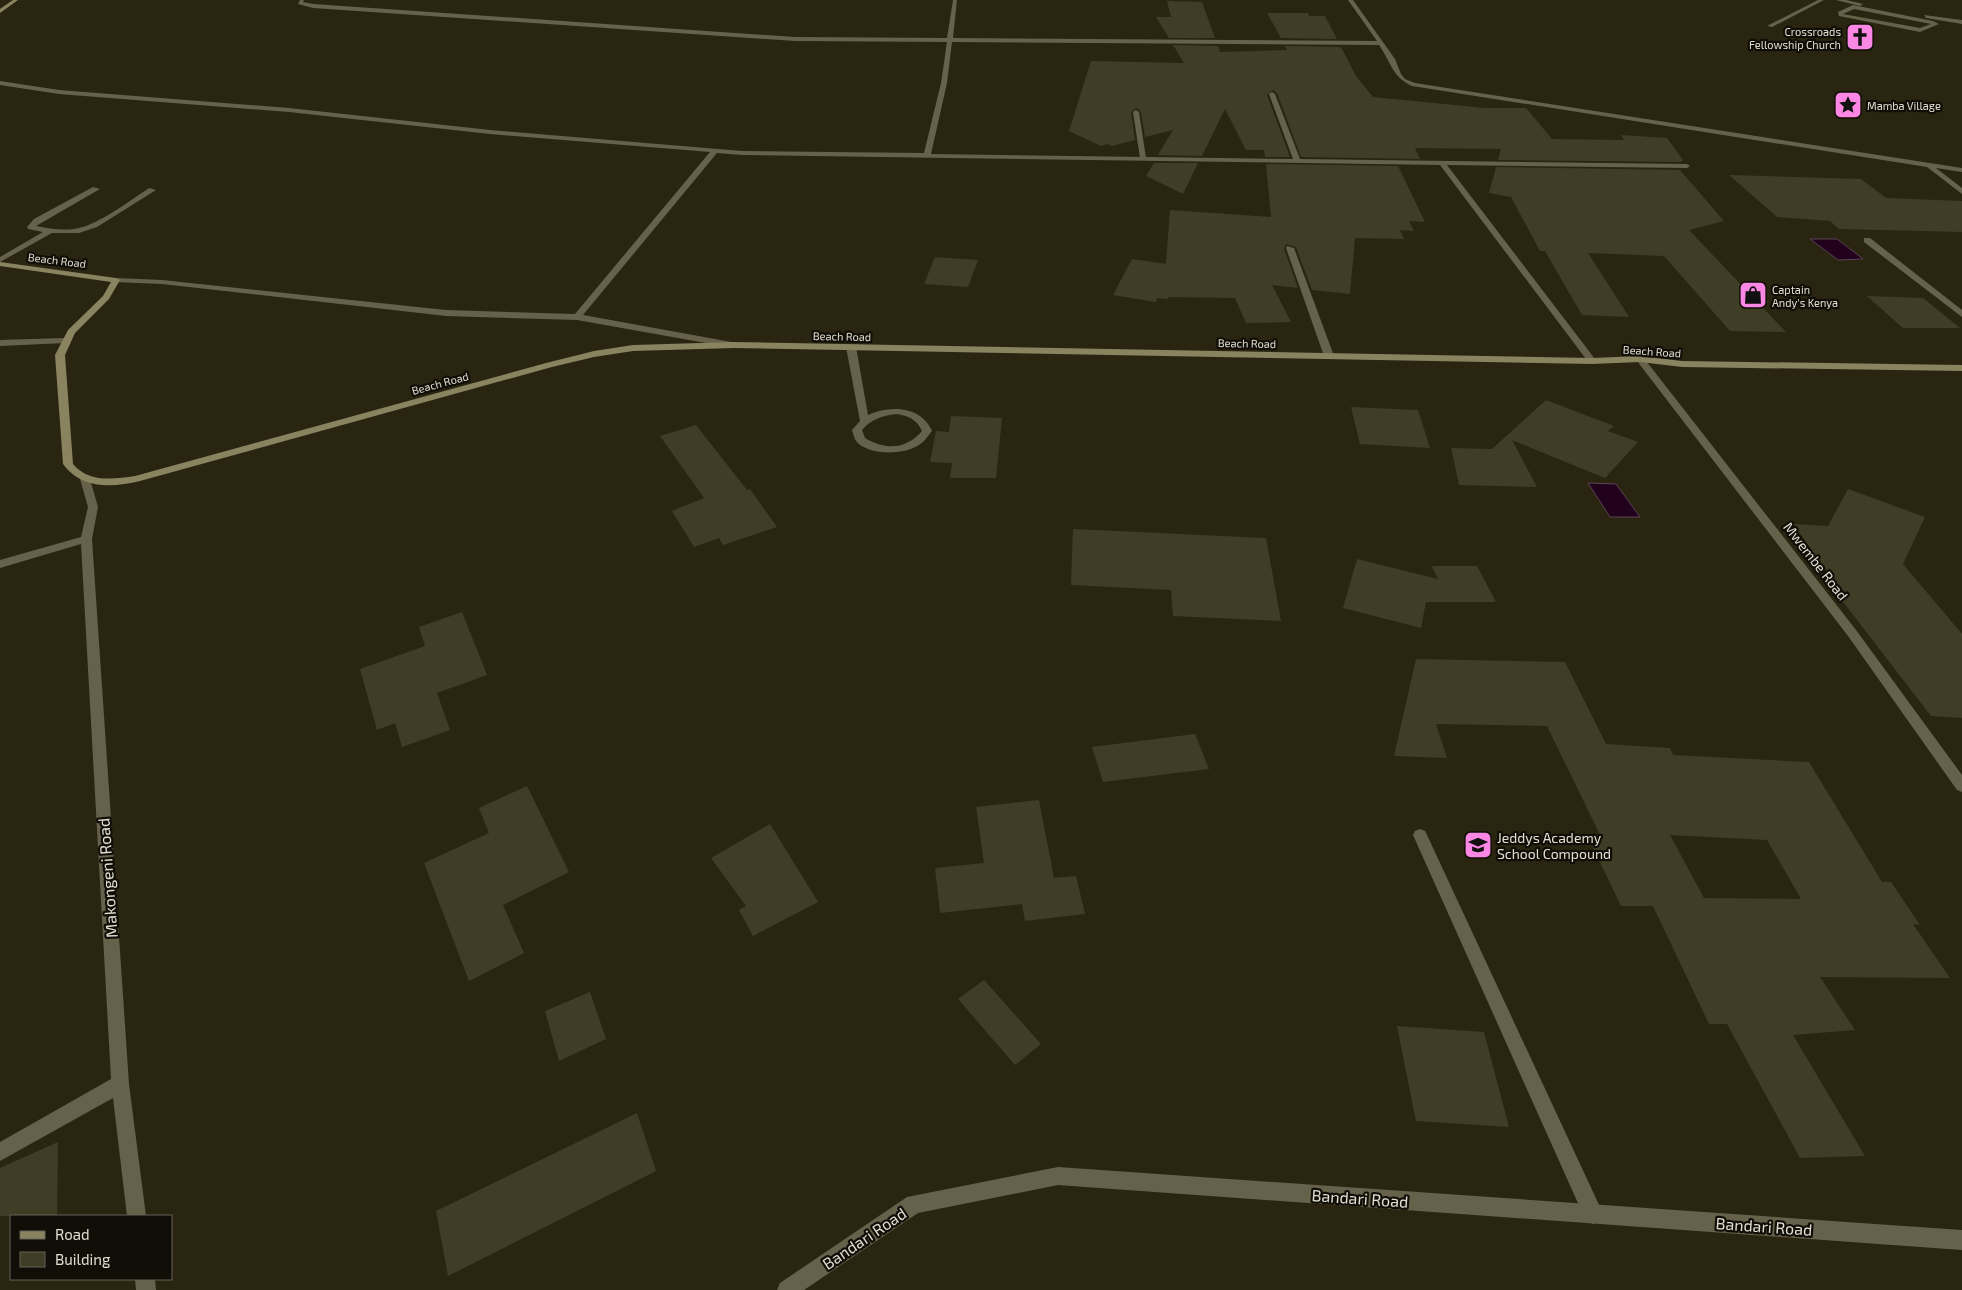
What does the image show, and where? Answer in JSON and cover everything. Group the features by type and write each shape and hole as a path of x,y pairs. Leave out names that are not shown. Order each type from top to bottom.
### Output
{"main road":[{"path":"0,11 16,0"},
{"name":"Beach Road","path":"0,264 116,280"},
{"path":"85,479 73,473 68,464 60,355 63,341 81,320 114,288 116,280"},
{"name":"Beach Road","path":"85,479 101,482 136,479 594,354 633,348 734,345 1592,361 1640,359 1682,364 1962,368"}],"street":[{"path":"302,0 300,3 313,6 749,37 1380,43"},
{"path":"927,155 944,83 955,0"},
{"path":"1350,0 1392,59 1398,74 1403,80 1414,85 1962,170"},
{"path":"1770,26 1822,0"},
{"path":"1838,0 1851,4 1936,24 1920,30 1841,15 1840,13 1851,4 1962,22"},
{"path":"0,83 59,92 289,110 490,132 715,152 1297,159 1443,164 1687,166"},
{"path":"1272,94 1297,159"},
{"path":"1136,112 1143,158"},
{"path":"576,317 715,152"},
{"path":"1443,164 1592,361"},
{"path":"1928,165 1962,192"},
{"path":"96,189 37,221 31,227 50,231 79,231 94,225 152,190"},
{"path":"0,260 50,231"},
{"path":"1867,240 1962,314"},
{"path":"1290,248 1329,356"},
{"path":"116,280 162,282 446,313 526,317 576,317 734,345"},
{"path":"0,343 63,341"},
{"path":"851,347 864,420 857,430 860,440 871,447 889,450 907,448 921,441 927,431 924,421 912,414 878,414 864,420"},
{"name":"Mwembe Road","path":"1640,359 1852,633 1962,786"},
{"name":"Makongeni Road","path":"85,479 93,507 86,539 120,1084 137,1215"},
{"path":"0,564 86,539"},
{"path":"1420,835 1593,1214"},
{"path":"0,1152 120,1084"},
{"name":"Bandari Road","path":"786,1290 914,1204 1058,1176 1962,1240"}],"shaded area":[{"path":"1810,239 1837,239 1863,259 1838,260"},
{"path":"1588,483 1616,484 1640,517 1610,517"}],"building":[{"path":"1167,1 1202,2 1215,38 1169,38 1156,17 1171,17"},
{"path":"1267,13 1308,13 1309,16 1325,16 1337,39 1281,38"},
{"path":"1173,45 1218,46 1220,52 1287,50 1285,46 1341,47 1356,76 1373,97 1485,108 1526,108 1552,139 1624,140 1621,135 1667,138 1683,160 1681,162 1498,160 1501,149 1415,148 1420,159 1301,157 1277,93 1273,90 1267,95 1290,157 1265,157 1264,150 1246,150 1225,109 1202,156 1158,155 1173,130 1145,137 1141,112 1137,108 1131,112 1135,140 1112,146 1107,144 1101,146 1069,131 1091,61 1184,63"},
{"path":"1154,163 1198,163 1183,194 1146,176"},
{"path":"1266,164 1398,166 1425,222 1409,221 1414,231 1400,230 1404,239 1355,238 1350,294 1312,290 1296,247 1286,244 1284,249 1298,288 1272,285 1291,322 1246,323 1235,298 1169,297 1168,299 1157,298 1156,302 1113,295 1132,259 1166,264 1170,210 1271,217"},
{"path":"1496,167 1680,170 1724,221 1689,230 1786,332 1730,331 1664,256 1588,253 1629,317 1582,315 1545,251 1540,251 1511,197 1489,193"},
{"path":"1729,175 1861,179 1886,198 1962,201 1962,232 1839,229 1830,221 1777,217"},
{"path":"935,257 978,260 968,287 924,284"},
{"path":"1867,296 1923,298 1960,328 1903,328"},
{"path":"1546,400 1614,426 1608,431 1638,442 1605,478 1512,440 1537,487 1459,485 1451,448 1492,449"},
{"path":"1351,407 1418,410 1430,448 1360,444"},
{"path":"951,416 1002,418 996,478 950,478 952,463 930,462 936,431 949,432"},
{"path":"696,425 747,490 750,489 777,527 723,545 719,538 694,547 672,511 704,498 660,436"},
{"path":"1848,489 1925,517 1903,564 1962,634 1962,718 1931,716 1827,581 1834,581 1793,524 1828,526"},
{"path":"1073,529 1266,538 1281,621 1173,616 1171,590 1071,585"},
{"path":"1357,559 1438,579 1432,566 1477,566 1496,602 1426,602 1421,628 1343,608"},
{"path":"462,612 487,675 437,693 450,730 402,747 395,723 377,730 360,669 425,646 419,627"},
{"path":"1416,659 1565,662 1606,744 1670,748 1673,755 1809,762 1882,882 1891,882 1920,925 1913,924 1950,978 1820,977 1855,1030 1793,1035 1865,1156 1800,1158 1727,1024 1709,1024 1653,906 1621,906 1588,837 1601,837 1547,726 1436,724 1447,758 1394,756","holes":["1670,835 1767,840 1801,899 1704,898"]},
{"path":"1195,734 1209,769 1103,782 1092,747"},
{"path":"527,786 569,872 503,905 524,953 469,981 424,863 489,833 479,808"},
{"path":"1039,800 1054,878 1076,876 1085,914 1025,921 1022,904 940,913 935,868 984,863 976,807"},
{"path":"770,824 818,902 753,936 739,910 746,906 711,858"},
{"path":"984,980 1041,1044 1015,1065 958,999"},
{"path":"590,992 606,1039 559,1061 545,1011"},
{"path":"1397,1026 1484,1032 1509,1127 1416,1121"},
{"path":"637,1113 656,1171 448,1276 436,1211"},
{"path":"58,1142 57,1215 0,1216 0,1168"}],"place":[{"name":"Crossroads Fellowship Church","path":"1860,37"},
{"name":"Mamba Village","path":"1848,105"},
{"name":"Captain Andy's Kenya","path":"1753,295"},
{"name":"Jeddys Academy School Compound","path":"1478,845"}]}
